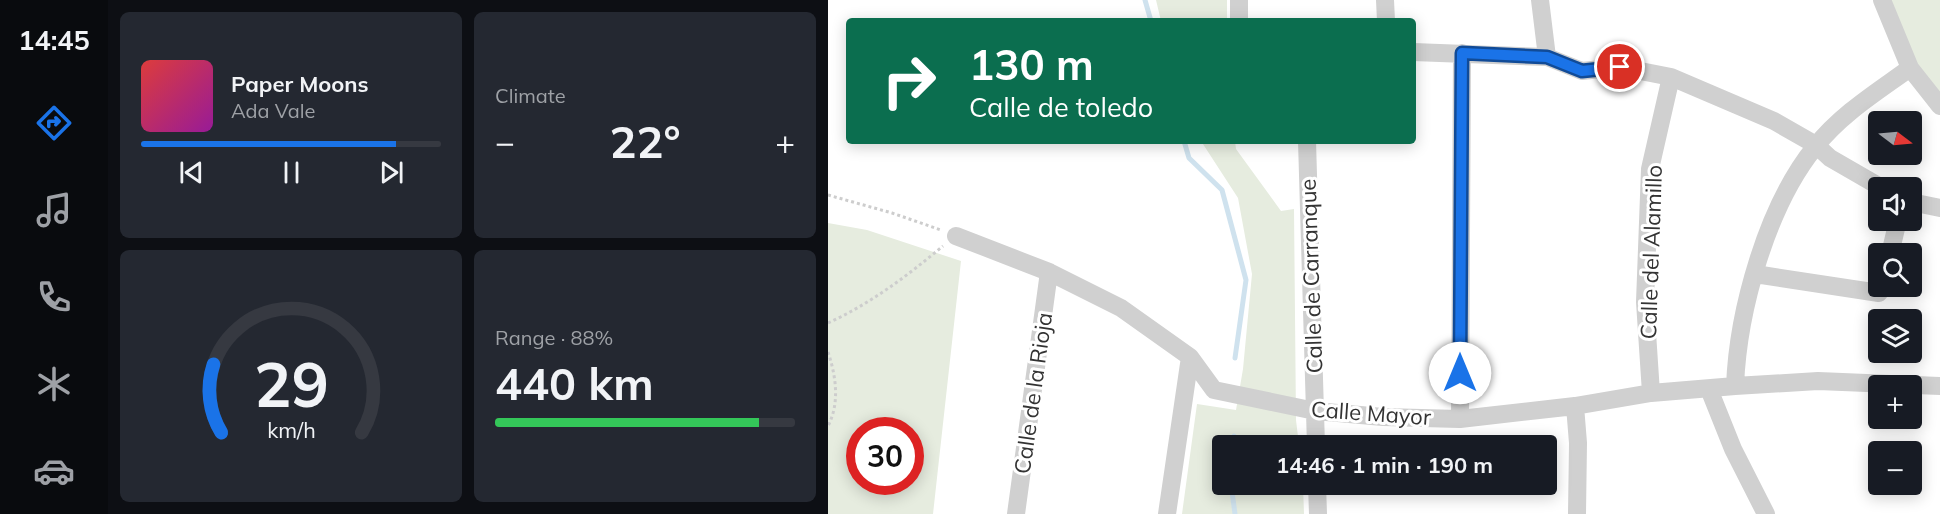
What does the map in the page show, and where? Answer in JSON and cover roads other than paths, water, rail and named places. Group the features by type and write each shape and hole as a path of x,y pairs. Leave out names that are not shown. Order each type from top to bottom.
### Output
{"street":[{"path":"1239,0 1239,18"},
{"path":"1385,0 1386,18"},
{"path":"1540,0 1547,57"},
{"path":"1882,0 1910,68 1940,106"},
{"path":"1416,52 1547,57 1582,71 1620,67 1671,77 1774,121 1816,145 1830,158 1868,180"},
{"path":"1460,419 1462,53"},
{"path":"1736,386 1745,308 1762,250 1792,179 1816,145 1847,114 1910,68"},
{"name":"Calle del Alamillo","path":"1651,393 1645,302 1650,169 1671,77"},
{"name":"Calle de Carranque","path":"1307,144 1316,435"},
{"path":"1922,204 1940,208"},
{"name":"Calle Mayor","path":"956,236 1049,272 1121,308 1190,357 1214,390 1315,411 1383,417 1460,419 1575,406 1651,393 1736,386 1818,381 1940,386"},
{"name":"Calle de la Rioja","path":"1016,514 1049,272"},
{"path":"1755,274 1868,291"},
{"path":"1167,514 1190,357"},
{"path":"1709,389 1733,449 1766,514"},
{"path":"1575,406 1578,443 1577,514"},
{"path":"1317,495 1317,514"}],"waterway":[{"path":"1145,0 1150,18"},
{"path":"1185,144 1189,158 1222,190 1246,280 1235,358"},
{"path":"1232,495 1235,514"}]}
